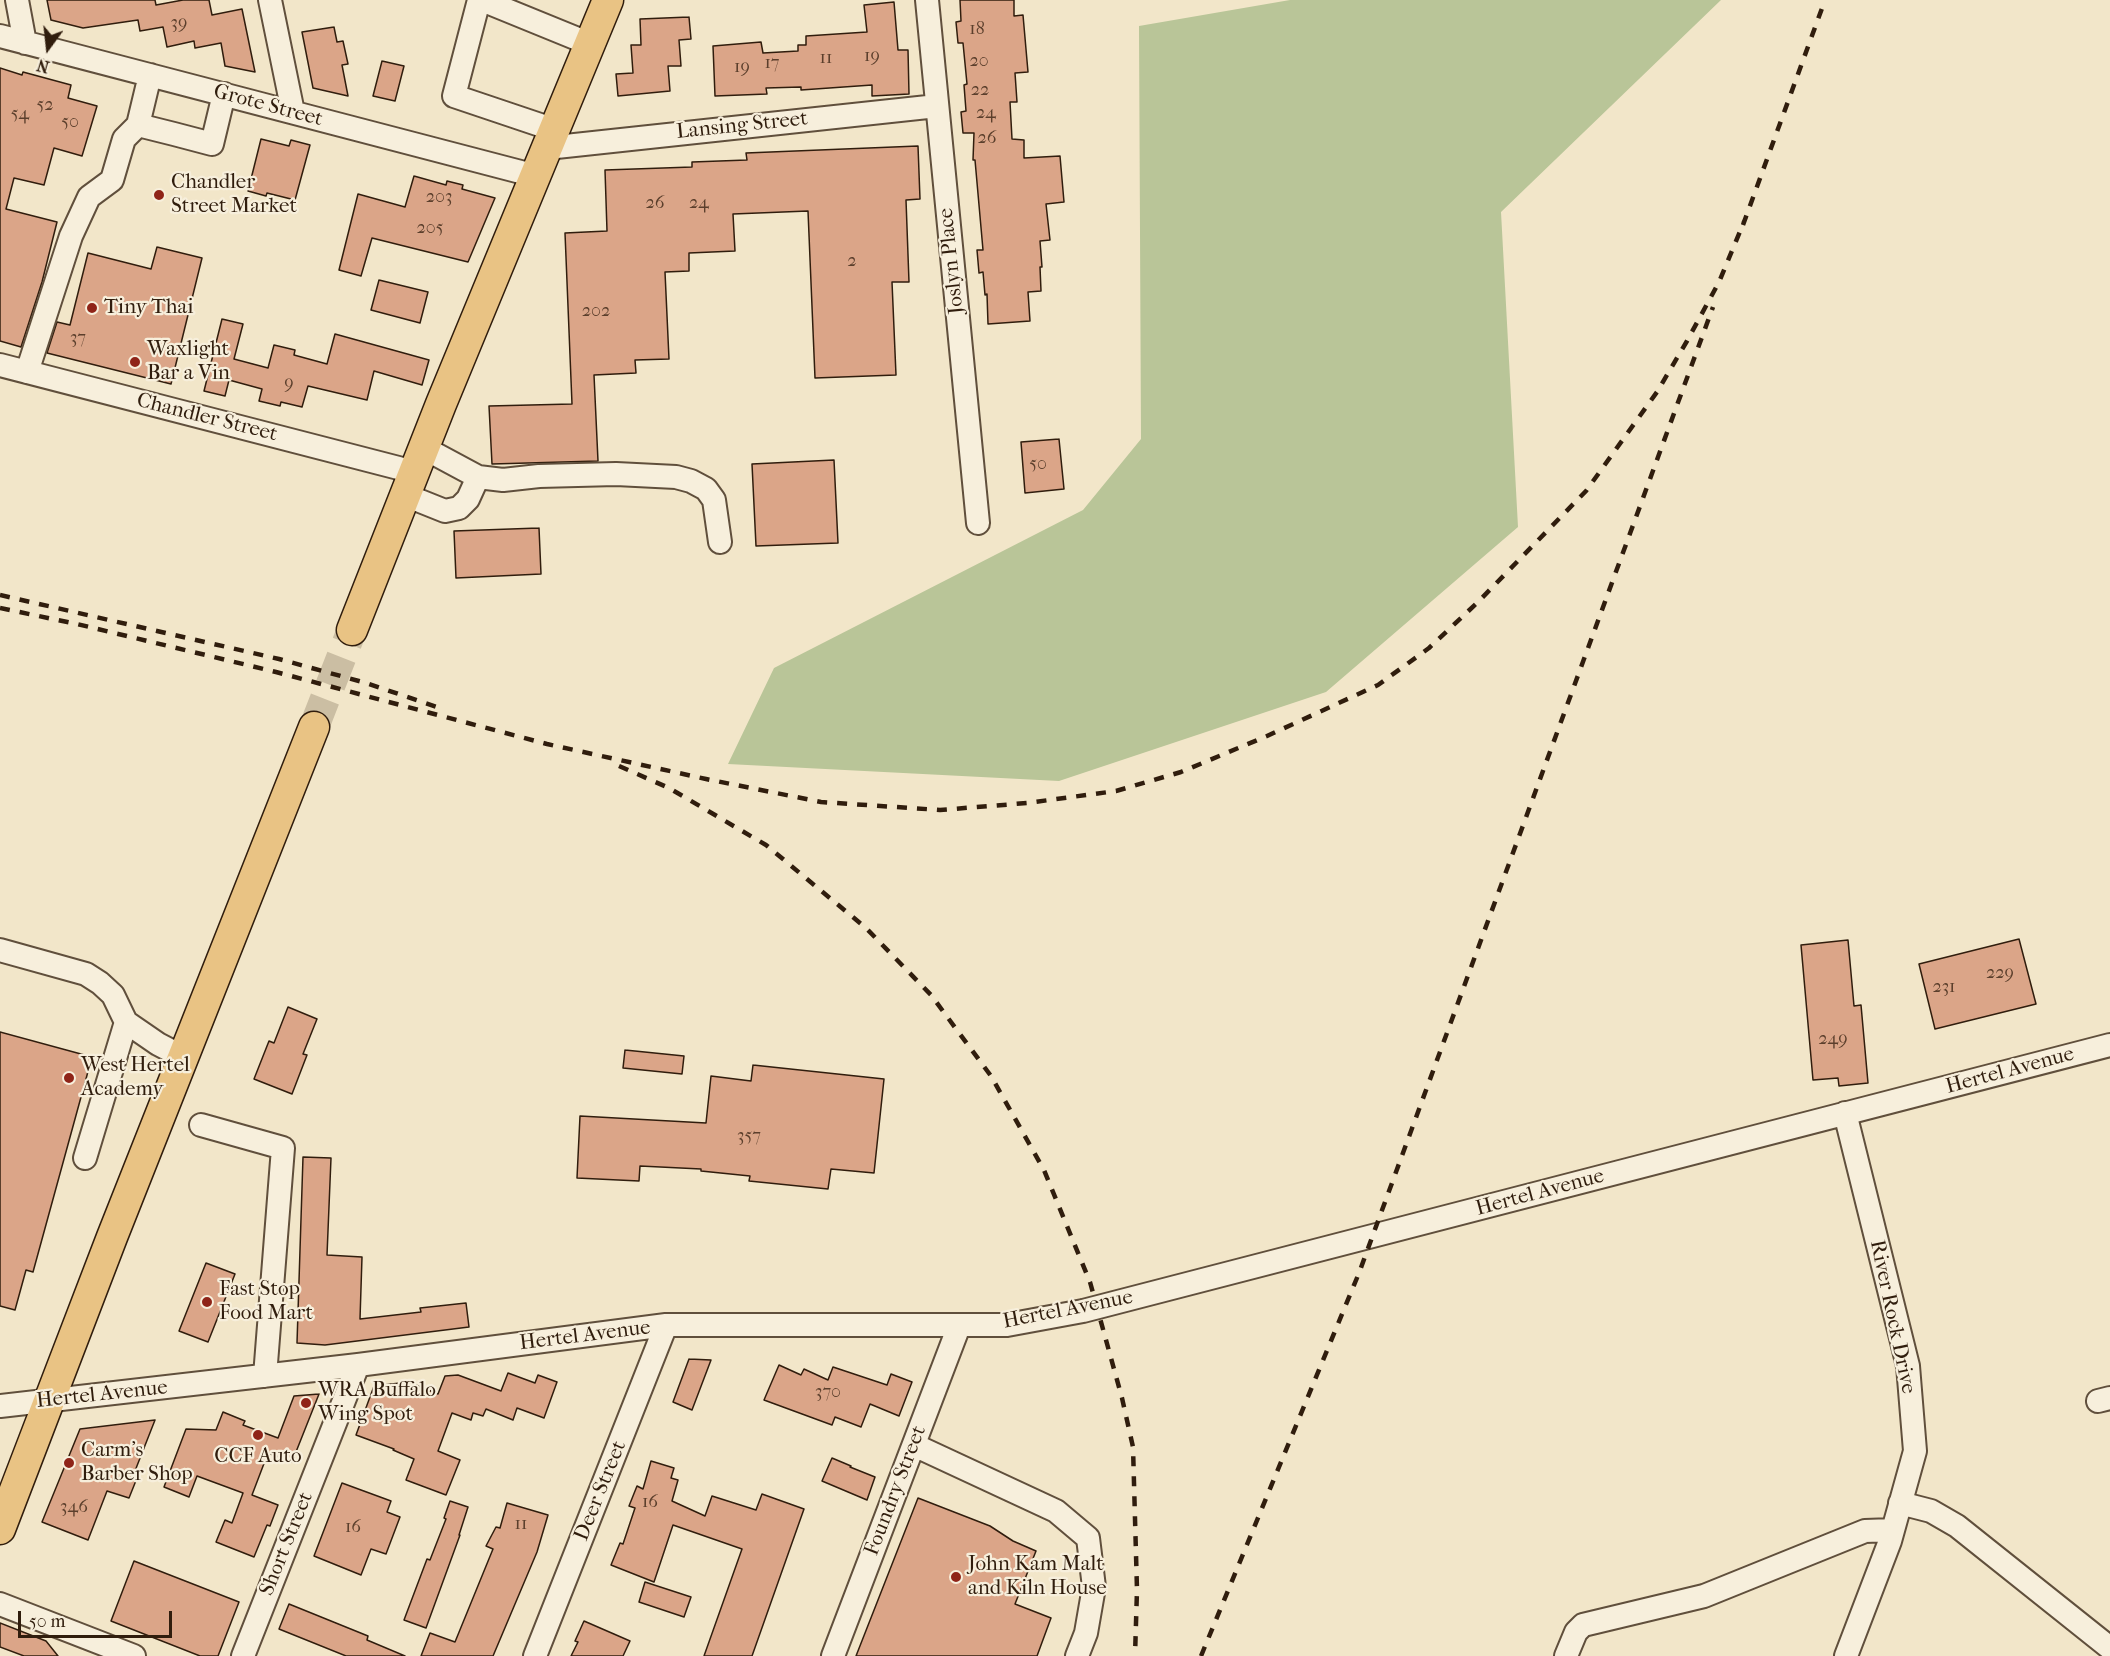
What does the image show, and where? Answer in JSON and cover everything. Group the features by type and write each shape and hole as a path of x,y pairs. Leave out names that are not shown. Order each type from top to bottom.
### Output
{"main road":[{"path":"352,630 414,472 608,0"},
{"path":"0,1528 314,727"}],"street":[{"path":"16,0 25,43"},
{"path":"270,0 293,112"},
{"path":"551,139 454,96 480,0 590,44"},
{"name":"Joslyn Place","path":"927,0 978,523"},
{"name":"Grote Street","path":"0,36 536,176"},
{"path":"27,372 76,225 89,197 112,180 124,139 138,124 150,75"},
{"path":"138,124 212,144 224,94"},
{"name":"Lansing Street","path":"551,139 937,106"},
{"name":"Chandler Street","path":"0,365 414,472"},
{"path":"414,472 503,480 539,476 616,474 676,477 691,481 706,489 714,500 720,542"},
{"path":"414,472 445,511 459,508 468,499 478,477"},
{"path":"0,950 86,974 113,995 126,1022 158,1044 183,1057"},
{"path":"85,1158 126,1022"},
{"name":"Hertel Avenue","path":"0,1406 358,1365 666,1325 1007,1325 1083,1311 2110,1045"},
{"name":"River Rock Drive","path":"1845,1113 1908,1366 1915,1451 1893,1530 1846,1656"},
{"path":"201,1125 283,1148 265,1376"},
{"name":"Deer Street","path":"535,1656 666,1325"},
{"name":"Foundry Street","path":"833,1656 959,1326"},
{"name":"Short Street","path":"243,1656 358,1365"},
{"path":"914,1445 1056,1511 1088,1538 1094,1587 1086,1633 1077,1656"},
{"path":"1900,1503 1931,1510 1957,1526 2110,1648"},
{"path":"1566,1656 1576,1632 1583,1625 1704,1596 1865,1531 1893,1530"},
{"path":"0,1604 134,1656"}],"green space":[{"path":"1290,0 1721,0 1501,212 1518,527 1326,692 1059,781 728,764 774,668 1083,510 1141,439 1139,26"}],"building":[{"path":"47,0 155,0 156,5 183,0 209,0 212,15 242,9 255,72 225,66 221,43 195,48 194,41 167,47 163,27 140,31 138,20 83,28 51,20"},
{"path":"960,0 1014,0 1014,16 1023,15 1028,72 1015,73 1017,102 1010,102 1012,139 1024,140 1024,158 1060,156 1064,202 1046,204 1050,240 1040,241 1041,291 1028,292 1030,321 988,324 987,294 985,295 983,272 979,273 977,250 983,250 975,160 973,160 974,133 963,133 961,112 966,111 964,85 967,84 963,43 958,43 956,22 961,21"},
{"path":"894,2 898,50 908,50 909,94 872,96 872,85 801,90 801,87 766,88 767,94 715,96 713,46 761,42 763,53 798,51 798,45 806,45 806,36 867,32 864,5"},
{"path":"689,17 691,39 679,40 681,66 668,66 670,91 618,96 616,74 633,73 631,45 641,45 640,19"},
{"path":"334,27 337,42 343,41 348,64 342,65 348,96 313,88 302,32"},
{"path":"382,61 404,66 395,101 373,96"},
{"path":"0,68 71,85 68,98 97,106 82,156 54,148 44,185 14,178 6,209 57,222 42,282 21,347 0,341"},
{"path":"261,139 289,146 291,140 310,145 295,200 248,191"},
{"path":"918,146 920,199 906,200 909,282 892,282 896,375 815,378 808,211 733,214 735,251 689,253 689,271 665,272 669,359 635,360 636,373 594,375 598,461 492,464 489,406 572,404 565,233 607,231 605,170 692,167 692,162 747,160 746,153"},
{"path":"414,176 446,185 447,181 463,185 462,189 495,198 468,262 372,238 361,276 339,270 358,194 405,207"},
{"path":"157,247 202,258 171,384 47,353 57,322 70,325 88,253 151,269"},
{"path":"379,280 428,292 420,323 371,310"},
{"path":"222,319 243,324 234,359 268,368 274,345 295,350 294,355 327,364 335,334 429,360 422,385 374,371 367,400 308,386 302,407 281,402 280,406 259,401 262,389 229,380 225,396 204,391"},
{"path":"1059,439 1064,489 1025,493 1021,442"},
{"path":"834,460 838,543 756,546 752,464"},
{"path":"539,528 541,574 456,578 454,531"},
{"path":"2019,939 2036,1004 1935,1029 1919,964"},
{"path":"1848,940 1854,1006 1861,1005 1868,1083 1839,1086 1838,1078 1813,1080 1801,945"},
{"path":"288,1007 317,1019 303,1054 307,1055 292,1094 254,1079 269,1041 274,1043"},
{"path":"0,1032 92,1057 33,1272 26,1270 15,1310 0,1306"},
{"path":"625,1050 684,1056 682,1074 623,1068"},
{"path":"753,1065 884,1079 874,1173 831,1169 828,1189 749,1181 750,1176 701,1171 701,1169 640,1166 639,1181 577,1178 580,1116 706,1123 711,1076 751,1081"},
{"path":"303,1157 331,1158 327,1255 362,1257 360,1319 421,1312 420,1308 466,1303 469,1327 325,1345 297,1343"},
{"name":"Fast Stop Food Mart","path":"206,1263 235,1274 208,1342 179,1331"},
{"path":"689,1359 711,1360 692,1410 673,1402"},
{"path":"779,1365 801,1375 804,1369 828,1380 833,1367 887,1385 891,1374 912,1382 899,1416 870,1404 861,1427 835,1417 832,1425 764,1400"},
{"path":"508,1373 535,1383 538,1375 557,1382 544,1418 517,1408 513,1420 486,1409 483,1416 473,1413 471,1420 452,1413 438,1451 460,1460 446,1495 406,1480 414,1459 356,1435 374,1386 409,1382 438,1394 445,1376 458,1375 501,1391"},
{"path":"319,1394 292,1462 268,1453 252,1495 278,1505 254,1557 216,1542 225,1520 232,1523 243,1493 197,1476 189,1497 164,1487 186,1429 216,1430 223,1412 245,1421 243,1425 278,1438 294,1396"},
{"path":"155,1420 133,1476 137,1478 129,1498 107,1491 88,1540 42,1522 80,1429"},
{"path":"832,1458 875,1477 867,1500 822,1481"},
{"path":"651,1461 674,1468 671,1478 678,1480 672,1501 705,1516 712,1496 756,1510 762,1494 804,1509 752,1656 704,1656 742,1549 673,1525 654,1582 611,1565 620,1543 623,1544 635,1508 629,1506 637,1486 643,1489"},
{"path":"342,1483 391,1501 387,1512 400,1517 386,1554 371,1549 361,1575 314,1556"},
{"name":"John Kam Malt and Kiln House","path":"918,1498 990,1526 1013,1541 1036,1551 1015,1604 1051,1618 1037,1656 856,1656"},
{"path":"450,1501 468,1507 426,1628 404,1620 427,1559 430,1560 446,1519 444,1518"},
{"path":"507,1503 548,1515 537,1552 493,1656 421,1656 430,1633 455,1642 493,1549 486,1546 496,1527 500,1528"},
{"path":"134,1561 239,1602 218,1656 200,1656 111,1621"},
{"path":"645,1582 691,1597 684,1617 639,1602"},
{"path":"289,1604 368,1636 367,1640 405,1656 346,1656 279,1629"},
{"path":"584,1621 630,1641 623,1656 571,1656"},
{"path":"0,1623 46,1641 58,1656 24,1656 0,1647"}],"tunnel":[{"path":"314,727 352,630"}],"railway":[{"path":"1743,225 1825,0"},
{"path":"0,608 77,624 276,672 547,744 821,802 940,810 1027,803 1116,791 1181,772 1267,736 1378,685 1429,648 1478,602 1586,491 1657,392 1687,341 1719,282 1746,217"},
{"path":"1201,1656 1359,1273 1713,307"},
{"path":"0,595 279,659 366,683 443,709"},
{"path":"619,766 669,788 766,845 866,928 931,995 991,1076 1044,1170 1090,1282 1122,1398 1133,1447 1137,1590 1135,1656"}],"place":[{"name":"Chandler Street Market","path":"159,195"},
{"name":"Tiny Thai","path":"92,308"},
{"name":"Waxlight Bar a Vin","path":"135,362"},
{"name":"West Hertel Academy","path":"69,1078"},
{"name":"Fast Stop Food Mart","path":"207,1302"},
{"name":"WRA Buffalo Wing Spot","path":"306,1403"},
{"name":"CCF Auto","path":"258,1435"},
{"name":"Carm's Barber Shop","path":"69,1463"},
{"name":"John Kam Malt and Kiln House","path":"956,1577"}]}
